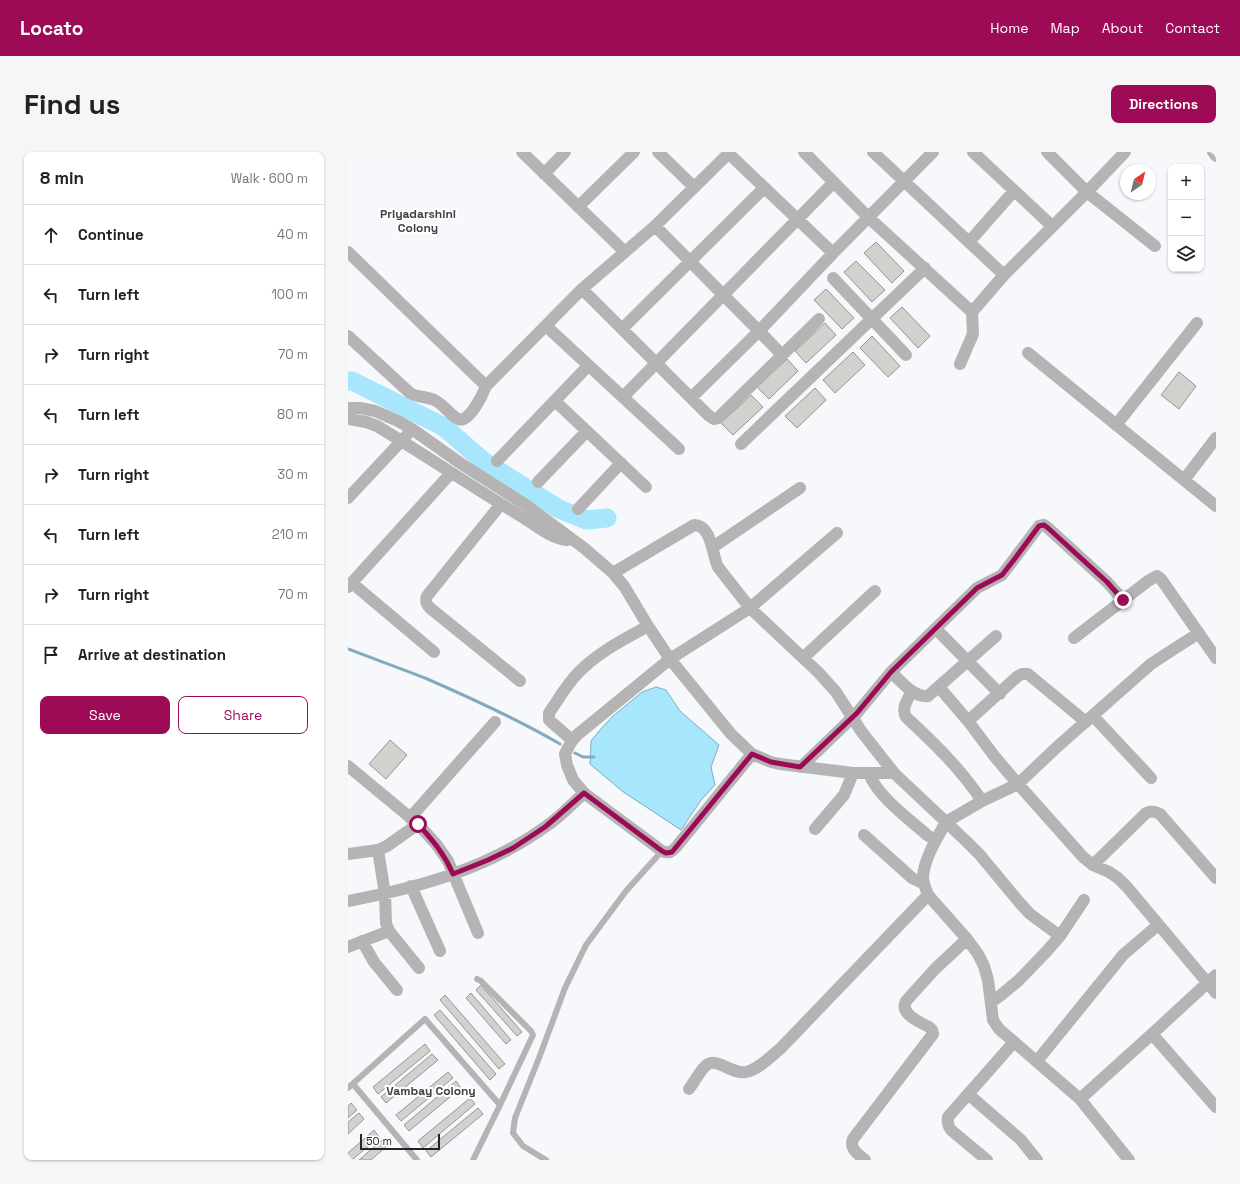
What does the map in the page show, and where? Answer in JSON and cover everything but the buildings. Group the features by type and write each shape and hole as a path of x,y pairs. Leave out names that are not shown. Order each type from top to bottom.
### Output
{"street":[{"path":"522,152 626,252"},
{"path":"544,174 565,152"},
{"path":"578,207 634,152"},
{"path":"658,152 694,187"},
{"path":"348,336 410,393 437,401 461,420 465,418 474,408 486,386 582,289 655,226 729,152 764,188 833,253"},
{"path":"804,152 868,217 972,312"},
{"path":"873,152 1004,275"},
{"path":"691,398 759,331 932,152"},
{"path":"973,152 1052,226"},
{"path":"1213,152 1216,156"},
{"path":"1048,153 1087,192 1155,246"},
{"path":"960,364 973,334 972,312 1004,275 1087,192 1123,153"},
{"path":"623,397 834,182"},
{"path":"622,328 764,188"},
{"path":"969,242 1014,191"},
{"path":"655,226 782,355"},
{"path":"348,252 486,386"},
{"path":"741,444 925,268"},
{"path":"833,278 906,355"},
{"path":"582,289 711,418 714,419 718,418 819,319"},
{"path":"1116,425 1197,323"},
{"path":"546,326 679,449"},
{"path":"1028,353 1216,506"},
{"path":"497,461 588,366"},
{"path":"555,401 646,487"},
{"path":"348,408 360,408 375,411 412,429 460,463 526,505 573,540 613,573 624,586 670,660 732,734 752,754 771,762 800,767 854,773 894,772"},
{"path":"348,419 366,422 377,426 402,440 451,473 555,536 562,539 573,540"},
{"path":"348,498 412,429"},
{"path":"538,482 588,432"},
{"path":"1184,480 1216,438"},
{"path":"578,509 621,463"},
{"path":"434,652 350,585 451,473"},
{"path":"713,547 800,488"},
{"path":"501,504 425,600 430,608 520,681"},
{"path":"613,573 694,525 702,527 706,531 713,547 715,561 718,567 750,608 803,658 836,692 861,731 894,772 980,855 1014,897 1030,914 1060,936"},
{"path":"800,767 861,709 891,672 977,588 1002,575 1039,526 1044,525 1048,528 1107,582 1123,600"},
{"path":"752,754 672,852 666,853 584,793 573,780 567,765 565,754 572,740 577,735 670,660 750,608 837,533"},
{"path":"1074,638 1148,581 1157,576 1161,579 1216,658"},
{"path":"803,658 875,591"},
{"path":"572,740 550,720 549,713 576,674 591,660 605,650 648,626"},
{"path":"936,629 1000,694"},
{"path":"926,889 923,878 925,865 935,840 946,822 982,801 1018,784 1057,747 1151,664 1199,634"},
{"path":"891,672 919,696 928,696 996,636"},
{"path":"968,721 1000,694 1018,676 1028,674 1089,719 1151,778"},
{"path":"939,687 1018,784 1083,856 1093,865 1118,878 1158,925 1212,979 1216,993"},
{"path":"912,691 903,713 960,771 982,801"},
{"path":"348,854 378,850 387,846 414,821 495,722"},
{"path":"348,766 414,821 436,844 443,853 453,874 478,933"},
{"path":"815,829 844,795 854,773"},
{"path":"869,773 874,786 927,835 935,840"},
{"path":"348,901 385,894 453,874 488,860 513,848 545,827 584,793"},
{"path":"1093,865 1146,814 1151,811 1160,814 1216,878"},
{"path":"864,835 926,889 978,954 984,966 988,980 993,1020 999,1029 1080,1099 1129,1160"},
{"path":"378,850 385,894 386,923 389,931 419,968"},
{"path":"411,886 440,951"},
{"path":"689,1089 707,1064 717,1063 740,1073 753,1070 766,1061 780,1049 852,972 926,889"},
{"path":"991,1002 1018,980 1060,936 1084,900"},
{"path":"1037,1061 1119,959 1158,925"},
{"path":"348,947 389,931"},
{"path":"865,1160 853,1148 853,1139 933,1034 929,1027 904,1010 906,1001 935,969 966,939"},
{"path":"362,942 379,969 397,990"},
{"path":"1080,1099 1212,979"},
{"path":"1152,1034 1216,1108"},
{"path":"987,1160 948,1126 948,1117 1014,1042"},
{"path":"968,1094 1021,1140 1037,1160"}],"lane":[{"path":"546,1160 523,1146 513,1133 515,1118 565,988 586,945 626,891 662,851"},
{"path":"473,1160 533,1035 531,1031 481,981 477,979"},
{"path":"417,1160 350,1086 425,1019 500,1105"}],"water":[{"path":"656,687 666,690 680,711 719,745 711,767 715,785 701,800 681,830 622,791 590,764 591,741 599,731 612,717 642,692"}],"waterway":[{"path":"348,381 352,381 444,427 483,461 559,509 586,520 607,518"},
{"path":"348,649 425,678 459,693 511,717 560,744"},
{"path":"575,753 583,757 594,757"}],"district":[{"name":"Priyadarshini Colony","path":"418,221"},
{"name":"Vambay Colony","path":"431,1091"}],"route":[{"path":"418,824 443,853 453,874 513,848 545,827 584,793 662,851 666,853 672,852 752,754 771,762 800,767 861,709 891,672 977,588 1002,575 1039,526 1044,525 1048,528 1107,582 1123,600"}]}
